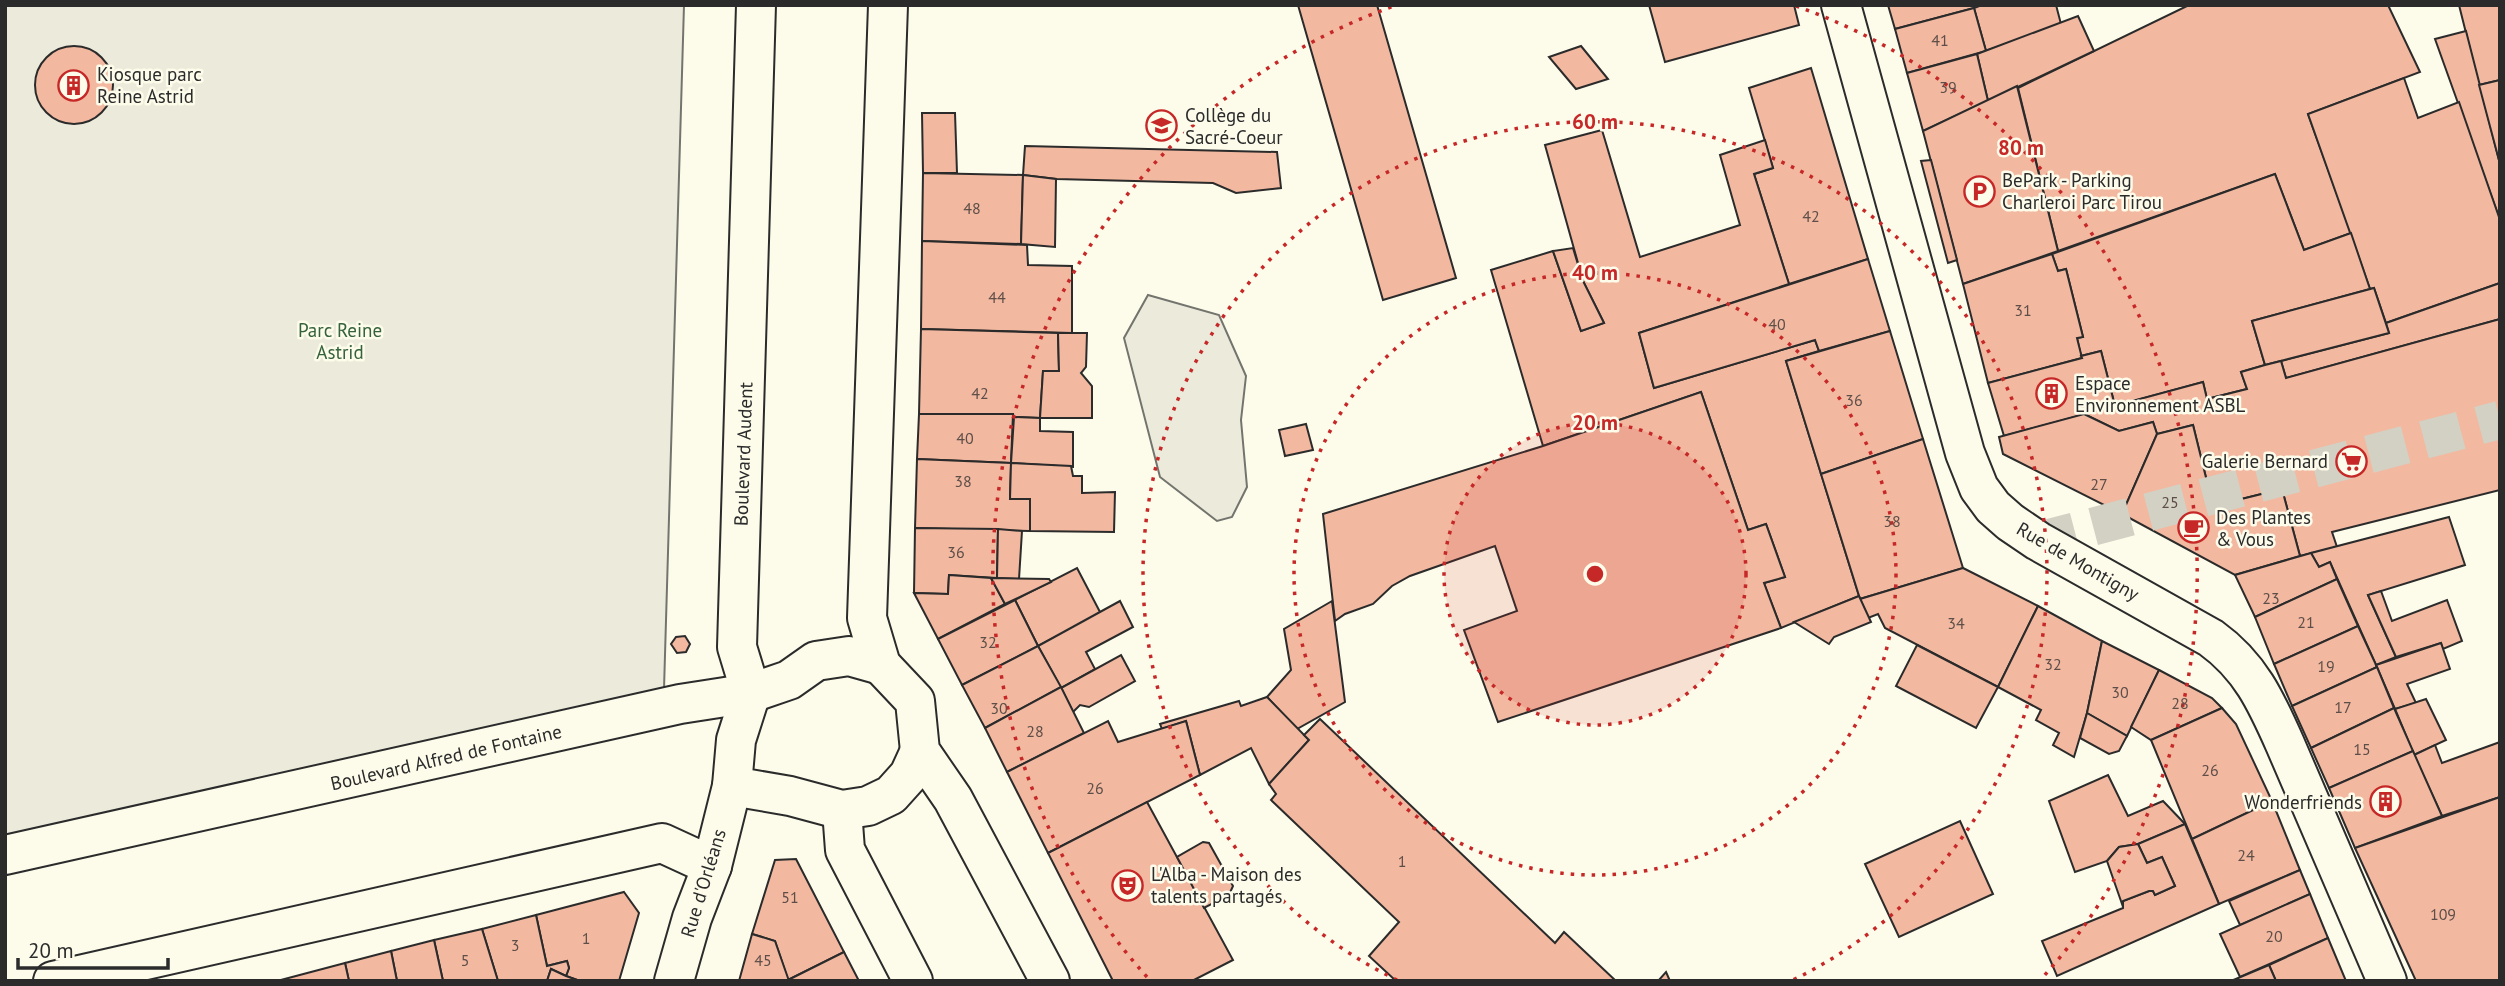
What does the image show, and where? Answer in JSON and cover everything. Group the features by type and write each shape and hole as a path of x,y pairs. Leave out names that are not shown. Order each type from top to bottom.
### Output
{"street":[{"name":"Boulevard Audent","path":"751,693 737,647 756,5"},
{"path":"888,5 867,618 881,665 915,701 920,751 953,799 1049,981"},
{"name":"Rue de Montigny","path":"1841,5 1965,453 1979,488 1993,507 2038,541 2211,638 2230,651 2246,669 2268,706 2387,981"},
{"name":"Boulevard Alfred de Fontaine","path":"5,855 680,704 751,693 789,680 816,661 849,656 881,665"},
{"path":"751,693 736,740 732,786 790,796 842,810 868,806 891,794 909,775 920,751"},
{"name":"Rue d'Orléans","path":"674,981 692,918 712,866 732,786"},
{"path":"842,810 845,849 913,981"},
{"path":"52,981 662,843 712,866"}],"green space":[{"name":"Parc Reine Astrid","path":"5,5 684,5 664,689 5,837"},
{"path":"1148,295 1219,315 1246,376 1241,420 1247,487 1232,517 1217,521 1160,477 1124,338"}],"building":[{"path":"1298,5 1377,5 1456,278 1383,300"},
{"path":"1649,5 1794,5 1799,25 1665,62"},
{"path":"1888,5 1973,5 1974,8 1895,29"},
{"path":"1982,5 2056,5 2061,24 1986,51 1974,8"},
{"path":"2189,5 2388,5 2420,72 2308,114 2351,233 2304,250 2275,174 2058,251 2018,88"},
{"path":"2459,5 2500,5 2500,80 2479,85"},
{"path":"1974,8 1986,51 1907,73 1895,29"},
{"path":"2078,16 2094,51 1988,101 1977,54"},
{"path":"2466,31 2500,164 2500,220 2435,39"},
{"name":"Kiosque parc Reine Astrid","path":"74,46 89,49 102,57 110,70 113,85 110,100 102,113 89,121 74,124 59,121 46,113 38,100 35,85 38,70 46,57 59,49"},
{"path":"1581,46 1608,79 1576,89 1549,57"},
{"path":"1977,54 1988,101 1923,131 1907,73"},
{"path":"1811,68 1868,259 1789,284 1754,174 1773,168 1749,88"},
{"path":"2404,78 2418,118 2459,102 2500,220 2500,283 2386,323 2374,288 2370,289 2308,114"},
{"path":"2500,80 2500,164 2479,85"},
{"path":"2017,86 2058,251 1963,284 1923,131"},
{"path":"922,113 955,113 957,173 923,173"},
{"path":"1602,130 1640,257 1740,225 1720,155 1765,140 1773,168 1754,174 1789,284 1639,333 1654,388 1815,340 1819,351 1786,361 1859,596 1781,628 1764,583 1785,577 1766,524 1748,530 1701,392 1543,446 1491,270 1553,251 1581,331 1604,323 1583,281 1545,145"},
{"path":"1025,146 1277,152 1281,188 1236,193 1213,183 1056,179 1023,175"},
{"path":"1931,160 1957,260 1948,263 1921,161"},
{"path":"923,173 1023,175 1021,244 922,241"},
{"path":"2275,174 2304,250 2351,233 2370,289 2252,321 2265,365 2241,372 2247,389 2207,399 2203,382 2115,406 2101,351 2081,356 2077,338 2083,337 2066,269 2058,271 2052,254"},
{"path":"1023,175 1056,179 1055,247 1021,244"},
{"path":"922,241 1027,245 1028,265 1072,266 1072,333 921,329"},
{"path":"1573,248 1583,281 1604,323 1581,331 1553,251"},
{"path":"2052,254 2058,271 2066,269 2083,337 2077,338 2082,358 1988,383 1963,284"},
{"path":"1868,259 1890,331 1819,351 1815,340 1654,388 1639,333"},
{"path":"2500,283 2500,319 2286,378 2281,361 2389,333 2386,323"},
{"path":"2374,288 2389,333 2265,365 2252,321"},
{"name":"Galerie Bernard","path":"2500,319 2500,490 2332,532 2337,547 2300,556 2282,489 2213,506 2193,425 2157,434 2153,422 2119,431 2084,414 2203,382 2207,399 2247,389 2241,372 2265,365 2281,361 2286,378"},
{"path":"921,329 1058,333 1059,371 1043,371 1040,418 1014,417 1013,414 919,414"},
{"path":"1890,331 1923,439 1821,474 1786,361"},
{"path":"1058,333 1087,333 1086,367 1081,373 1092,386 1092,418 1040,418 1043,371 1059,371"},
{"name":"Espace Environnement ASBL","path":"2101,351 2115,406 2004,436 1988,383"},
{"path":"1701,392 1748,530 1766,524 1785,577 1764,583 1781,628 1498,722 1464,630 1517,611 1495,546 1410,576 1392,586 1373,604 1345,614 1335,621 1323,514 1543,446"},
{"path":"919,414 1013,414 1011,463 917,459"},
{"path":"2084,414 2119,431 2153,422 2157,434 2122,514 2003,454 1999,437"},
{"path":"1014,417 1040,418 1040,431 1073,432 1073,467 1011,463"},
{"path":"1306,424 1313,450 1285,456 1279,430"},
{"path":"2193,425 2213,506 2282,489 2300,556 2235,575 2122,514 2157,434"},
{"path":"1923,439 1963,568 1860,599 1821,474"},
{"path":"917,459 1011,463 1010,499 1030,499 1030,531 915,528"},
{"path":"1011,463 1071,466 1073,476 1082,476 1082,493 1115,492 1114,532 1030,531 1030,499 1010,499"},
{"path":"2449,517 2465,565 2368,595 2396,657 2376,665 2330,562 2319,567 2311,553"},
{"path":"915,528 998,529 997,578 949,575 948,594 914,593"},
{"path":"998,529 1022,531 1019,579 997,578"},
{"path":"2311,553 2319,567 2330,562 2337,579 2255,617 2235,575"},
{"path":"1077,568 1100,612 1038,646 1015,600"},
{"path":"1963,568 2038,606 1998,687 1885,628 1878,614 1868,618 1860,599"},
{"path":"949,575 991,578 1005,604 938,639 914,593 948,594"},
{"path":"991,578 1049,579 1051,582 1005,604"},
{"path":"2337,579 2358,626 2274,664 2255,617"},
{"path":"2381,591 2392,621 2447,600 2462,641 2443,649 2441,643 2396,657 2368,595"},
{"path":"1859,596 1871,622 1834,637 1829,644 1794,622"},
{"path":"1015,600 1038,646 962,685 938,639"},
{"path":"1120,601 1133,627 1086,652 1095,669 1061,688 1038,646"},
{"path":"1332,601 1345,702 1297,729 1267,697 1291,670 1284,629"},
{"path":"2038,606 2102,641 2087,713 2074,757 2053,745 2059,733 2036,720 2041,710 1998,687"},
{"path":"2358,626 2377,667 2292,706 2274,664"},
{"path":"685,636 690,644 686,652 677,653 671,644 676,637"},
{"path":"2102,641 2159,670 2127,736 2087,713"},
{"path":"2441,643 2450,669 2407,684 2416,703 2395,709 2376,665"},
{"path":"1917,645 1998,687 1976,728 1896,686"},
{"path":"1038,646 1061,687 985,728 962,685"},
{"path":"1121,655 1135,681 1089,707 1080,705 1073,712 1061,688"},
{"path":"2377,667 2394,708 2311,748 2292,706"},
{"path":"2159,670 2212,698 2222,708 2151,740 2131,727"},
{"path":"1061,687 1084,733 1007,772 985,728"},
{"path":"1267,697 1309,740 1269,784 1251,748 1200,775 1186,721 1162,729 1160,724 1239,701 1241,706"},
{"path":"2426,699 2446,740 2414,755 2395,709"},
{"path":"2222,708 2236,724 2272,801 2192,839 2151,740"},
{"path":"2394,708 2413,751 2329,788 2311,748"},
{"path":"2087,713 2127,736 2119,751 2109,754 2080,738"},
{"path":"1320,719 1555,943 1564,932 1616,981 1396,981 1369,956 1399,922 1271,800 1276,794 1269,784 1309,740 1304,735"},
{"path":"1108,721 1118,742 1186,721 1200,775 1048,853 1007,772"},
{"path":"2500,742 2500,797 2442,816 2414,755 2435,745 2442,763"},
{"name":"Wonderfriends","path":"2413,751 2442,816 2355,848 2329,788"},
{"path":"2108,775 2128,816 2163,801 2185,824 2138,844 2119,847 2107,861 2075,872 2049,801"},
{"path":"2500,797 2500,981 2416,981 2355,848"},
{"path":"2272,801 2300,870 2219,904 2192,839"},
{"name":"L'Alba - Maison des talents partagés","path":"1147,802 1233,960 1192,981 1113,981 1048,853"},
{"path":"1960,821 1993,894 1899,937 1865,864"},
{"path":"2185,824 2219,904 2057,976 2042,941 2123,908 2123,901 2149,891 2153,891 2155,895 2175,886 2162,857 2147,863 2138,844"},
{"path":"1203,842 1209,843 1233,886 1229,895 1204,908 1177,857"},
{"path":"2138,844 2147,863 2162,857 2175,886 2155,895 2153,891 2149,891 2123,901 2122,904 2107,861 2119,847"},
{"path":"796,859 844,952 788,980 775,941 752,934 775,860"},
{"path":"2300,870 2310,894 2240,925 2229,901"},
{"path":"624,892 639,913 619,981 580,981 566,976 569,968 567,961 547,966 536,915"},
{"path":"2310,894 2328,938 2240,977 2220,934"},
{"path":"536,915 547,966 567,961 569,968 566,976 551,969 547,981 498,981 482,929"},
{"path":"482,929 498,981 443,981 434,940"},
{"path":"752,934 775,941 789,981 739,981"},
{"path":"2328,938 2346,981 2276,981 2269,965"},
{"path":"434,940 443,981 397,981 391,951"},
{"path":"391,951 397,981 349,981 345,963"},
{"path":"844,952 859,981 788,980"},
{"path":"345,963 349,981 277,981"},
{"path":"2269,965 2276,981 2231,981"},
{"path":"551,969 566,976 580,981 547,981"},
{"path":"1666,972 1670,981 1658,981"}],"tunnel":[{"path":"2038,541 2500,420"}],"place":[{"name":"Kiosque parc Reine Astrid","path":"74,85"},
{"name":"Collège du Sacré-Coeur","path":"1162,126"},
{"name":"BePark - Parking Charleroi Parc Tirou","path":"1979,191"},
{"name":"Espace Environnement ASBL","path":"2052,394"},
{"name":"Galerie Bernard","path":"2351,461"},
{"name":"Des Plantes & Vous","path":"2193,528"},
{"name":"Wonderfriends","path":"2385,802"},
{"name":"L'Alba - Maison des talents partagés","path":"1128,885"}]}
